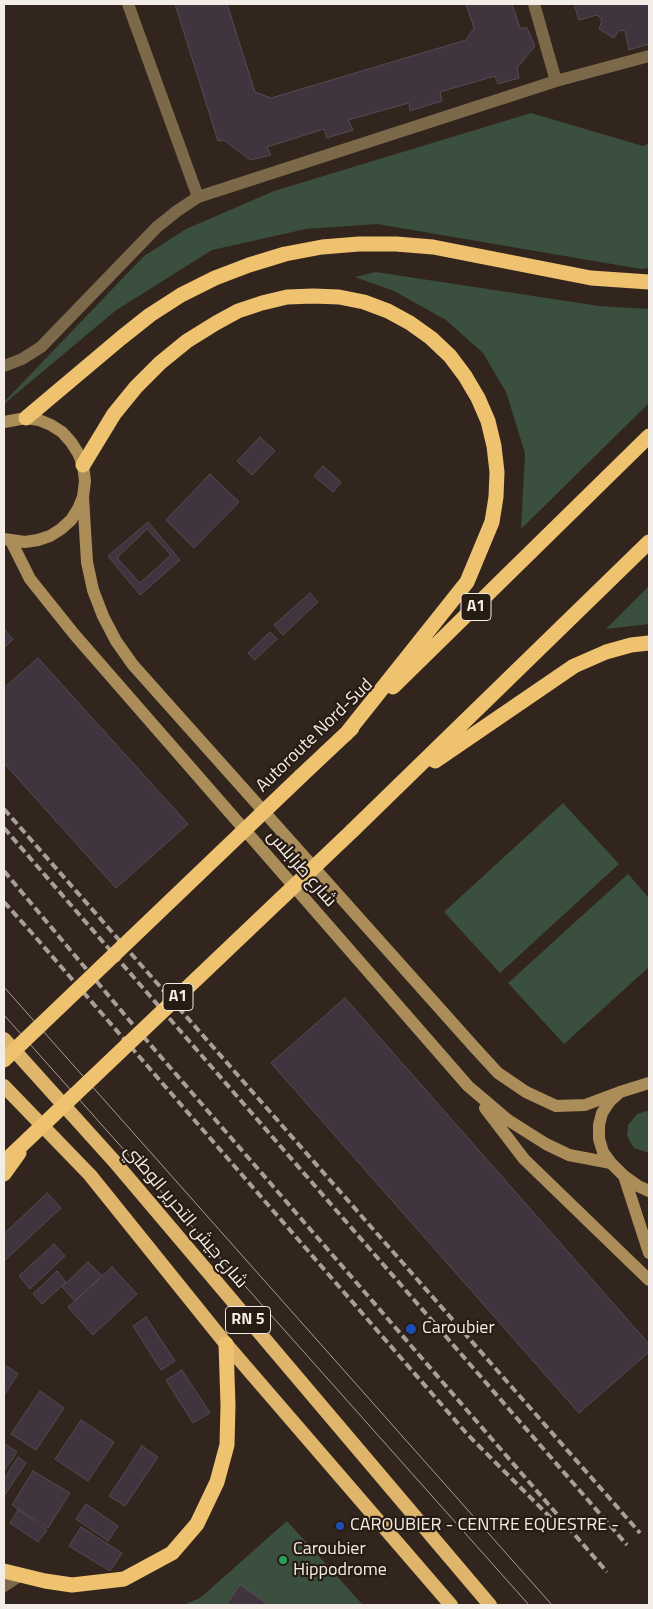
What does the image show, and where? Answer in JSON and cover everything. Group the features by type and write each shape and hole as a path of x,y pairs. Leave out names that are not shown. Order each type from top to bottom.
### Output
{"highway":[{"path":"26,418 121,338 150,315 181,295 249,264 285,254 349,244 396,244 433,247 591,278 649,282"},
{"path":"83,465 114,414 136,387 160,363 216,323 238,311 262,302 287,297 313,296 339,297 364,302 388,311 410,323 431,338 450,356 478,398 488,422 494,446 497,472 492,522 467,582 346,734"},
{"name":"Autoroute Nord-Sud","path":"4,1060 346,734 649,436"},
{"name":"A1","path":"4,1162 352,831 649,542"},
{"path":"400,784 574,666 606,652 631,645 649,643"},
{"name":"شارع جيش التحرير الوطني","path":"4,1039 114,1161 490,1605"},
{"name":"RN 5","path":"4,1086 90,1175 226,1344 451,1605"},
{"path":"4,1174 30,1138"},
{"path":"4,1571 19,1576 72,1585 124,1579 172,1553 197,1524 217,1482 227,1445 226,1344"}],"main road":[{"path":"4,422 26,418 39,420 51,425 72,442 83,465"},
{"name":"شارع طرابلس","path":"83,465 87,562 93,590 112,633 133,665 475,1048 498,1073 526,1092 556,1106 585,1105 649,1082"},
{"path":"8,540 25,542 50,536 71,520 83,497"},
{"name":"شارع طرابلس","path":"8,540 30,579 74,634 468,1086 508,1120 546,1144 569,1155 611,1163"},
{"path":"468,1086 524,1159 649,1280"},
{"path":"620,1092 610,1101 602,1113 599,1125 599,1139 603,1152 611,1163 624,1176 649,1191"},
{"path":"624,1176 649,1253"}],"street":[{"path":"128,4 198,197"},
{"path":"534,4 556,81"},
{"path":"4,366 22,359 41,347 157,227 198,197 556,81 649,56"},
{"path":"4,1586 19,1576"}],"green space":[{"path":"531,113 643,146 649,143 649,268 641,269 377,224 306,229 212,250 115,311 4,404 144,256 186,229 274,191"},
{"path":"376,272 599,306 649,309 649,403 521,529 525,453 506,392 483,353 446,320 394,291 355,277"},
{"path":"649,586 649,624 606,629"},
{"path":"563,803 619,864 500,973 444,912"},
{"path":"628,874 649,898 649,967 564,1044 508,983"},
{"path":"649,1111 649,1153 634,1148 627,1136 628,1125 637,1114"},
{"name":"Caroubier Hippodrome","path":"287,1521 363,1605 183,1605 200,1598"}],"building":[{"path":"175,4 227,4 255,92 271,98 466,40 474,28 466,4 512,4 520,28 527,28 535,46 517,68 519,78 498,84 495,76 440,92 442,101 410,111 409,103 348,120 353,130 327,138 324,129 267,147 271,155 250,160 224,140 218,141"},
{"path":"574,4 649,4 649,44 629,50 625,31 619,30 614,38 599,29 602,20 597,15 579,20"},
{"path":"260,437 275,451 252,475 237,461"},
{"path":"323,466 341,482 333,492 314,476"},
{"path":"210,474 239,502 194,548 166,520"},
{"path":"148,522 180,560 140,595 108,556"},
{"path":"147,529 171,555 140,583 117,558"},
{"path":"310,593 318,602 283,635 274,625"},
{"path":"4,629 13,639 4,648"},
{"path":"270,632 277,639 255,660 248,653"},
{"path":"38,658 188,824 116,888 4,763 4,688"},
{"path":"345,998 649,1344 649,1352 579,1413 271,1063"},
{"path":"47,1193 61,1208 4,1261 4,1234"},
{"path":"54,1244 65,1256 30,1289 19,1276"},
{"path":"88,1262 102,1276 75,1301 62,1287"},
{"path":"112,1267 137,1294 93,1335 68,1307"},
{"path":"57,1271 66,1282 42,1304 33,1294"},
{"path":"146,1317 175,1361 161,1370 133,1326"},
{"path":"4,1364 18,1374 4,1395"},
{"path":"182,1370 210,1413 193,1423 166,1380"},
{"path":"40,1391 64,1408 36,1450 11,1434"},
{"path":"81,1420 114,1442 88,1481 55,1459"},
{"path":"4,1443 17,1452 4,1471"},
{"path":"142,1446 158,1457 125,1506 109,1496"},
{"path":"18,1457 26,1463 4,1496 4,1479"},
{"path":"33,1471 70,1493 48,1528 12,1505"},
{"path":"86,1504 118,1526 108,1541 76,1519"},
{"path":"18,1510 47,1530 38,1542 10,1523"},
{"path":"81,1527 122,1553 110,1571 69,1546"},
{"path":"240,1585 269,1605 226,1605"}],"tram line":[{"path":"4,987 552,1605"},
{"path":"4,1015 529,1605"}],"railway":[{"path":"4,809 640,1533"},
{"path":"4,828 627,1545"},
{"path":"4,871 129,1020 607,1572"},
{"path":"4,902 468,1435 551,1518"}],"place":[{"name":"Caroubier","path":"411,1329"},
{"name":"CAROUBIER - CENTRE EQUESTRE -","path":"340,1526"},
{"name":"Caroubier Hippodrome","path":"283,1560"}]}
